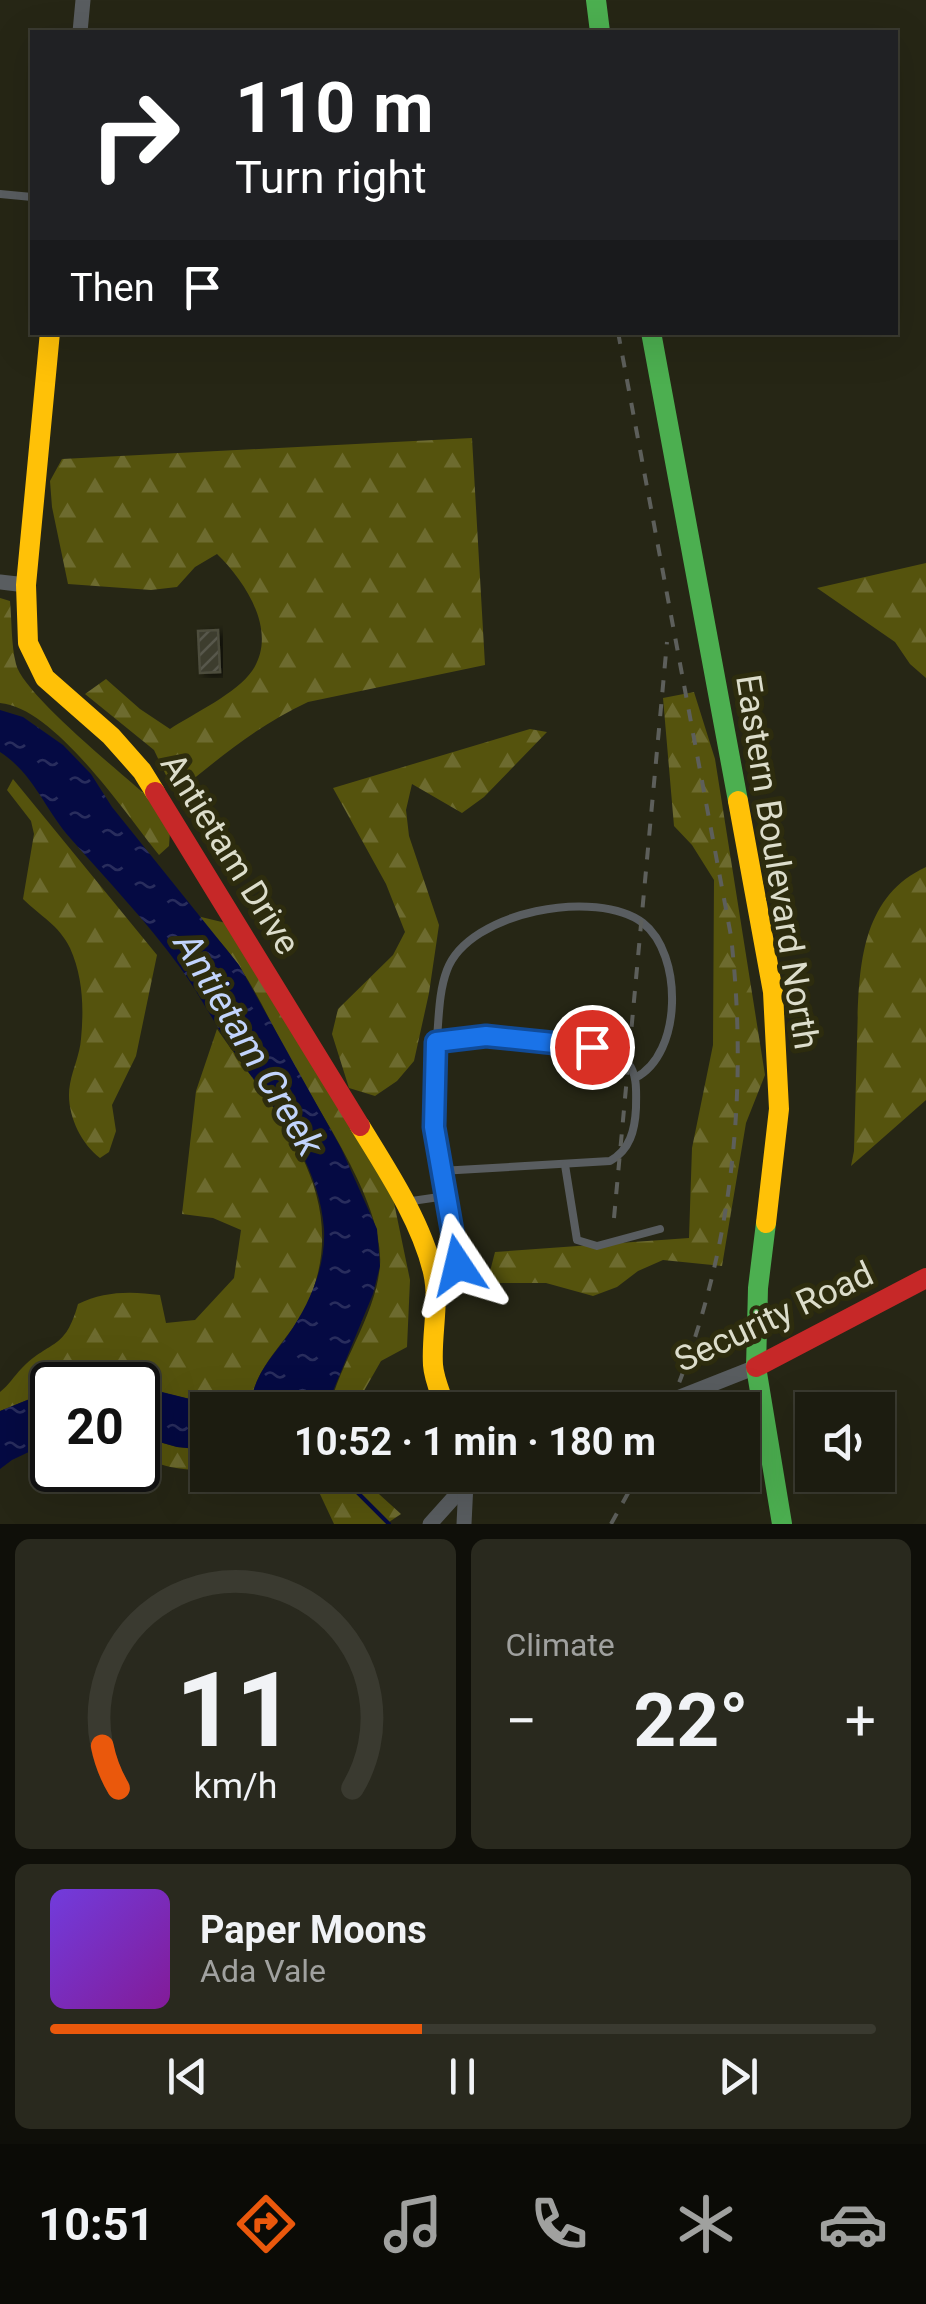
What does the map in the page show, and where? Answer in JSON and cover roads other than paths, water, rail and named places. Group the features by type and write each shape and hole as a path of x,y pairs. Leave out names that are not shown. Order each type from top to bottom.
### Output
{"street":[{"path":"80,30 83,0"},
{"path":"596,0 600,30"},
{"name":"Antietam Drive","path":"50,335 26,585 28,642 36,663 60,694 111,736 142,770 405,1202 433,1272 433,1367 441,1392"},
{"name":"Eastern Boulevard North","path":"652,335 773,992 779,1110 758,1288 756,1368 782,1524"},
{"path":"0,582 26,585"},
{"name":"Security Road","path":"694,1392 756,1368 926,1278"},
{"path":"430,1524 456,1492"},
{"path":"464,1524 467,1492"}],"lane":[{"path":"0,194 30,197"},
{"path":"433,1272 458,1265 434,1127 440,996 459,946 478,932 524,913 553,909 617,911 642,922 653,934 664,960 673,999 665,1048 656,1064 636,1078"},
{"path":"436,1042 486,1036 592,1047 616,1054 628,1063 636,1078 635,1117 627,1148 610,1161 440,1171"},
{"path":"565,1165 576,1240 597,1246 660,1230"},
{"path":"405,1202 446,1196"}],"water":[{"name":"Antietam Creek","path":"0,710 23,717 63,745 91,774 112,807 239,965 341,1148 377,1229 380,1266 373,1294 333,1392 253,1392 263,1369 303,1311 322,1257 324,1229 320,1203 303,1156 179,966 62,828 22,771 0,752"},
{"name":"Antietam Creek","path":"160,1392 190,1399 190,1448 160,1442"},
{"path":"30,1399 30,1451 0,1469 0,1411"}],"waterway":[{"path":"357,1492 389,1524"}],"railway":[{"path":"619,335 731,936 736,996 736,1117 721,1237 690,1353 675,1392"},
{"path":"614,1218 667,642"},
{"path":"611,1524 629,1492"}]}
